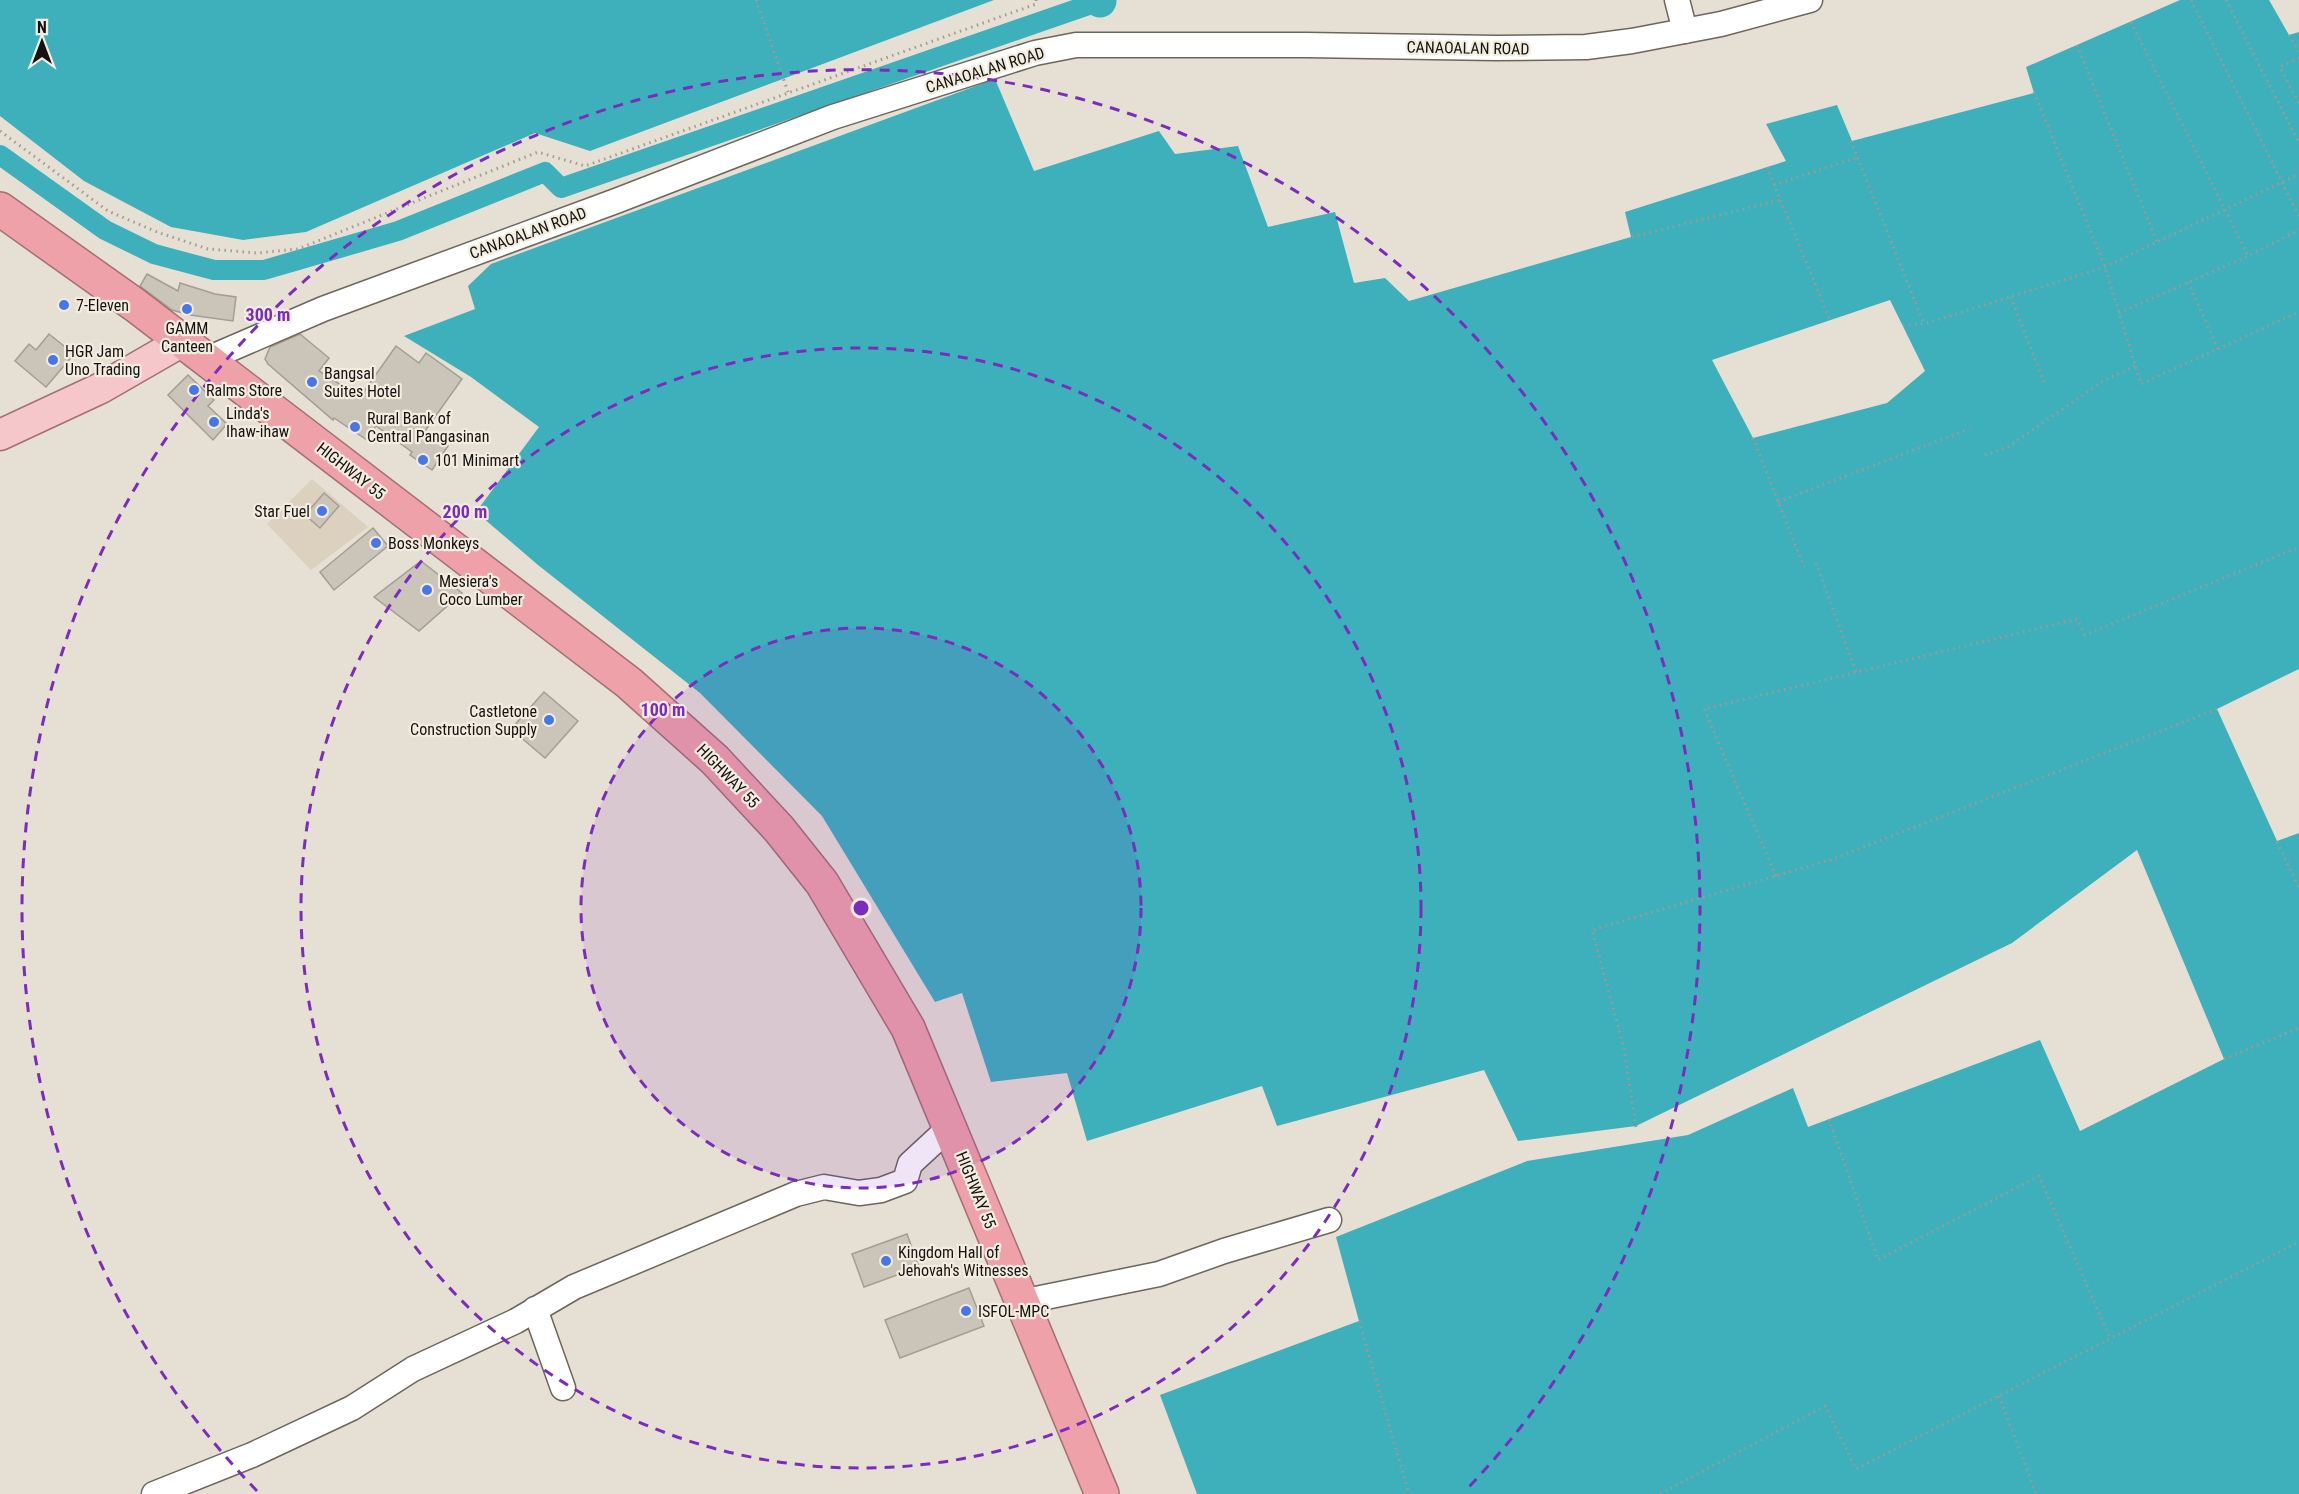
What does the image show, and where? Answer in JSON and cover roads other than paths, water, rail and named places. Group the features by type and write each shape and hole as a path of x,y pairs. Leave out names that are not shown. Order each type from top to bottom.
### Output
{"highway":[{"name":"HIGHWAY 55","path":"0,209 135,305 629,683 715,760 779,829 822,883 908,1028 1102,1494"}],"main road":[{"path":"0,435 101,388 193,351"}],"street":[{"path":"1677,0 1686,31"},
{"name":"CANAOALAN ROAD","path":"193,351 323,309 616,201 833,117 1035,53 1076,45 1575,47 1632,41 1721,24 1810,0"},
{"path":"154,1494 252,1455 352,1408 413,1369 516,1321 574,1287 796,1194 824,1188 859,1193 881,1190 905,1181 910,1164 950,1127"},
{"path":"1021,1302 1159,1274 1329,1220"},
{"path":"534,1309 563,1388"}],"water":[{"path":"0,0 994,0 590,151 535,133 306,232 243,240 171,227 84,181 0,116"},
{"path":"2180,0 2269,0 2289,35 2299,32 2299,669 2217,709 2277,841 2299,833 2299,1494 1197,1494 1160,1395 1359,1321 1336,1237 1527,1161 1688,1135 1793,1088 1808,1127 2040,1040 2080,1131 2224,1059 2137,850 2012,943 1636,1126 1518,1141 1484,1070 1277,1126 1262,1086 1087,1141 1067,1073 991,1082 962,993 935,1002 822,816 700,693 538,565 476,512 539,427 471,377 404,336 475,309 468,286 491,264 995,79 1034,171 1159,131 1175,154 1238,146 1268,227 1335,212 1354,283 1385,278 1409,301 1631,237 1625,212 1786,161 1766,124 1837,105 1852,141 2034,93 2026,67","holes":["1890,300 1925,371 1887,403 1753,438 1712,360"]}],"waterway":[{"path":"0,155 105,230 154,254 214,270 264,270 398,231 545,172 561,188 1100,1"}],"place":[{"name":"7-Eleven","path":"64,305"},
{"name":"GAMM Canteen","path":"187,309"},
{"name":"HGR Jam Uno Trading","path":"53,360"},
{"name":"Bangsal Suites Hotel","path":"312,382"},
{"name":"Ralms Store","path":"194,390"},
{"name":"Linda's Ihaw-ihaw","path":"214,422"},
{"name":"Rural Bank of Central Pangasinan","path":"355,427"},
{"name":"101 Minimart","path":"423,460"},
{"name":"Star Fuel","path":"322,511"},
{"name":"Boss Monkeys","path":"376,543"},
{"name":"Mesiera's Coco Lumber","path":"427,590"},
{"name":"Castletone Construction Supply","path":"549,720"},
{"name":"Kingdom Hall of Jehovah's Witnesses","path":"886,1261"},
{"name":"ISFOL-MPC","path":"966,1311"}]}
